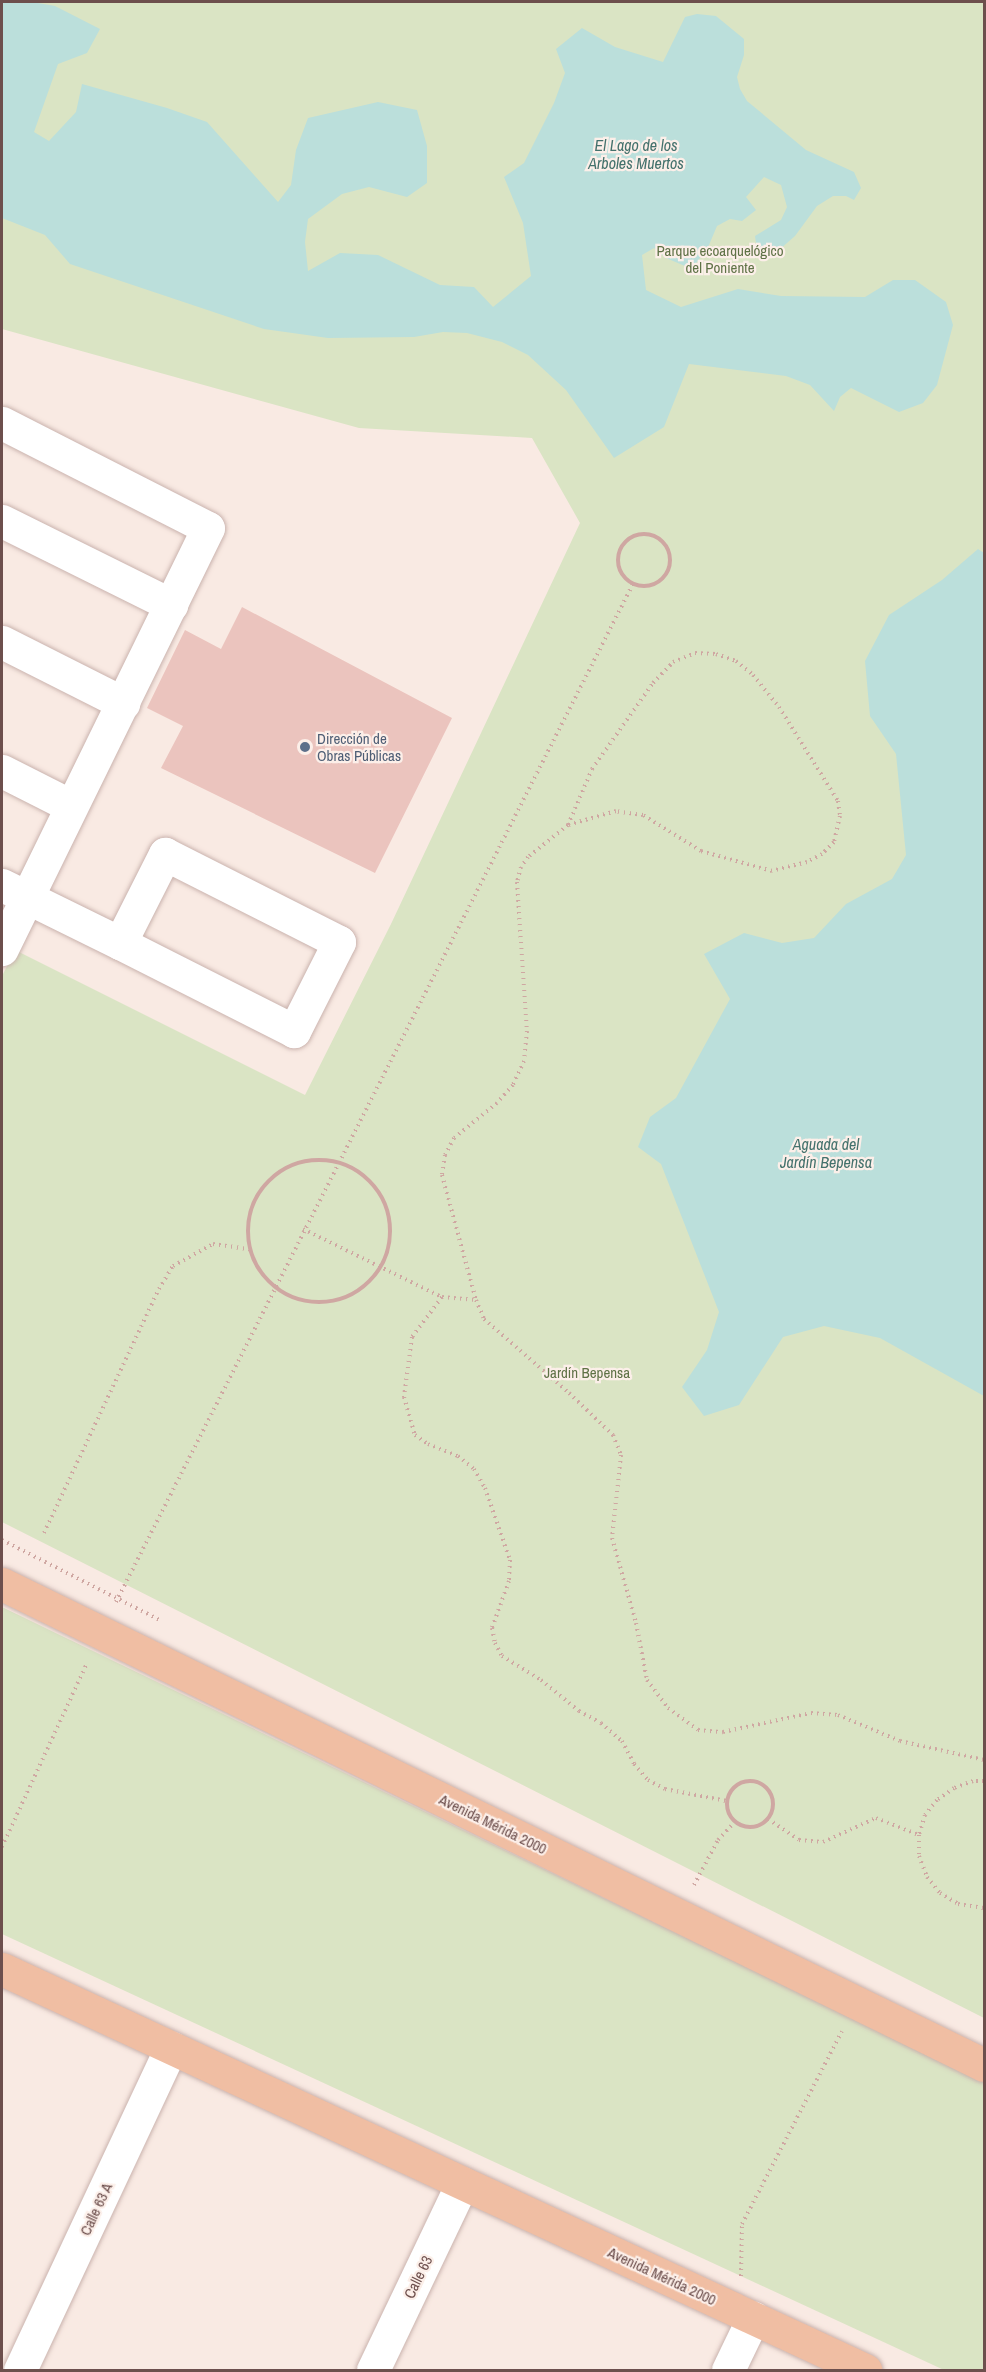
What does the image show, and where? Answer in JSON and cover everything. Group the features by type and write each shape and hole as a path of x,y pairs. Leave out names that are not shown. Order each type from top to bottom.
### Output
{"main road":[{"name":"Avenida Mérida 2000","path":"2,1584 857,2002 981,2056"},
{"name":"Avenida Mérida 2000","path":"2,1969 865,2370"}],"street":[{"path":"2,423 208,528 72,806 14,891 2,949"},
{"path":"2,521 171,605"},
{"path":"2,642 123,703"},
{"path":"2,771 72,806"},
{"path":"14,891 294,1031 339,942 165,854 120,943"},
{"name":"Calle 63 A","path":"20,2370 171,2048"},
{"name":"Calle 63","path":"373,2370 462,2183"},
{"path":"728,2370 739,2312"}],"path":[{"path":"635,535 653,536 666,546 670,562 668,570 658,583 641,586 633,584 621,572 618,555 622,546 635,535"},
{"path":"2,1847 101,1632 303,1229 633,584"},
{"path":"568,825 592,770 653,683 673,662 695,653 716,654 736,661 753,675 779,707 838,801 840,816 834,842 822,854 807,862 772,871 701,851 643,815 616,811 568,825 528,856 521,867 517,882 527,1031 524,1061 513,1085 496,1103 454,1138 445,1155 442,1175 476,1300 484,1319 569,1392 613,1435 621,1455 612,1538 636,1623 647,1680 668,1708 698,1730 723,1732 811,1713 837,1715 900,1741 984,1760"},
{"path":"309,1160 338,1162 356,1169 375,1184 386,1206 391,1230 388,1252 381,1266 361,1289 340,1300 317,1303 295,1299 275,1287 259,1270 250,1249 248,1226 253,1202 267,1182 286,1167 309,1160"},
{"path":"303,1229 442,1297 476,1300"},
{"path":"44,1533 159,1289 173,1266 213,1244 250,1249"},
{"path":"442,1297 412,1337 404,1397 415,1435 428,1444 458,1456 474,1469 486,1488 510,1560 509,1581 492,1628 495,1643 502,1656 541,1680 579,1712 601,1723 622,1741 634,1764 648,1780 665,1789 727,1801"},
{"path":"748,1781 763,1785 772,1797 772,1812 768,1819 762,1824 748,1828 735,1822 727,1809 727,1801 734,1787 748,1781"},
{"path":"984,1781 973,1781 954,1788 937,1800 925,1815 919,1835 919,1857 927,1877 940,1893 958,1904 984,1908"},
{"path":"768,1819 799,1840 823,1842 876,1818 919,1835"},
{"path":"680,1915 718,1840 735,1822"},
{"path":"739,2312 742,2224 857,2002"}],"green space":[{"name":"Jardín Bepensa","path":"2,2 984,2 984,2018 2,1522 2,976 15,950 305,1095 391,924 580,523 532,438 359,428 2,329"},
{"path":"2,1607 984,2082 984,2370 944,2370 2,1934"}],"water":[{"name":"El Lago de los Arboles Muertos","path":"2,2 32,2 55,6 100,29 87,53 58,64 34,132 49,141 76,112 82,84 167,108 207,122 278,202 291,185 296,150 308,118 378,102 417,110 427,146 427,183 407,197 369,187 342,194 308,219 305,242 308,271 340,253 378,255 440,285 474,287 493,307 531,276 523,223 504,177 524,163 554,103 565,73 556,49 582,28 615,47 663,62 685,17 697,14 716,16 744,39 744,55 737,77 740,89 747,101 806,150 854,172 861,188 854,200 846,196 833,196 817,206 795,236 779,250 757,250 755,236 781,220 787,207 781,185 764,177 746,197 756,210 742,221 730,219 717,226 709,245 692,269 666,258 654,248 642,255 646,290 681,307 738,289 781,296 865,297 893,280 915,280 946,302 953,325 937,385 923,403 899,412 851,388 840,397 834,411 810,385 786,376 689,364 664,427 614,458 566,390 528,355 502,342 467,333 443,332 414,337 328,338 264,329 70,264 45,235 2,218"},
{"name":"Aguada del Jardín Bepensa","path":"978,549 984,553 984,1396 880,1338 824,1326 783,1337 739,1405 704,1416 682,1387 707,1350 719,1312 661,1164 638,1147 650,1117 676,1098 730,999 704,954 744,933 782,943 814,938 846,904 892,879 906,855 896,754 870,716 865,661 889,615 942,580"}],"building":[{"name":"Dirección de Obras Públicas","path":"242,607 452,718 375,873 161,768 183,726 147,708 185,630 221,649"}],"place":[{"name":"Dirección de Obras Públicas","path":"305,747"}],"park label":[{"name":"Parque ecoarquelógico del Poniente","path":"720,258"}]}
